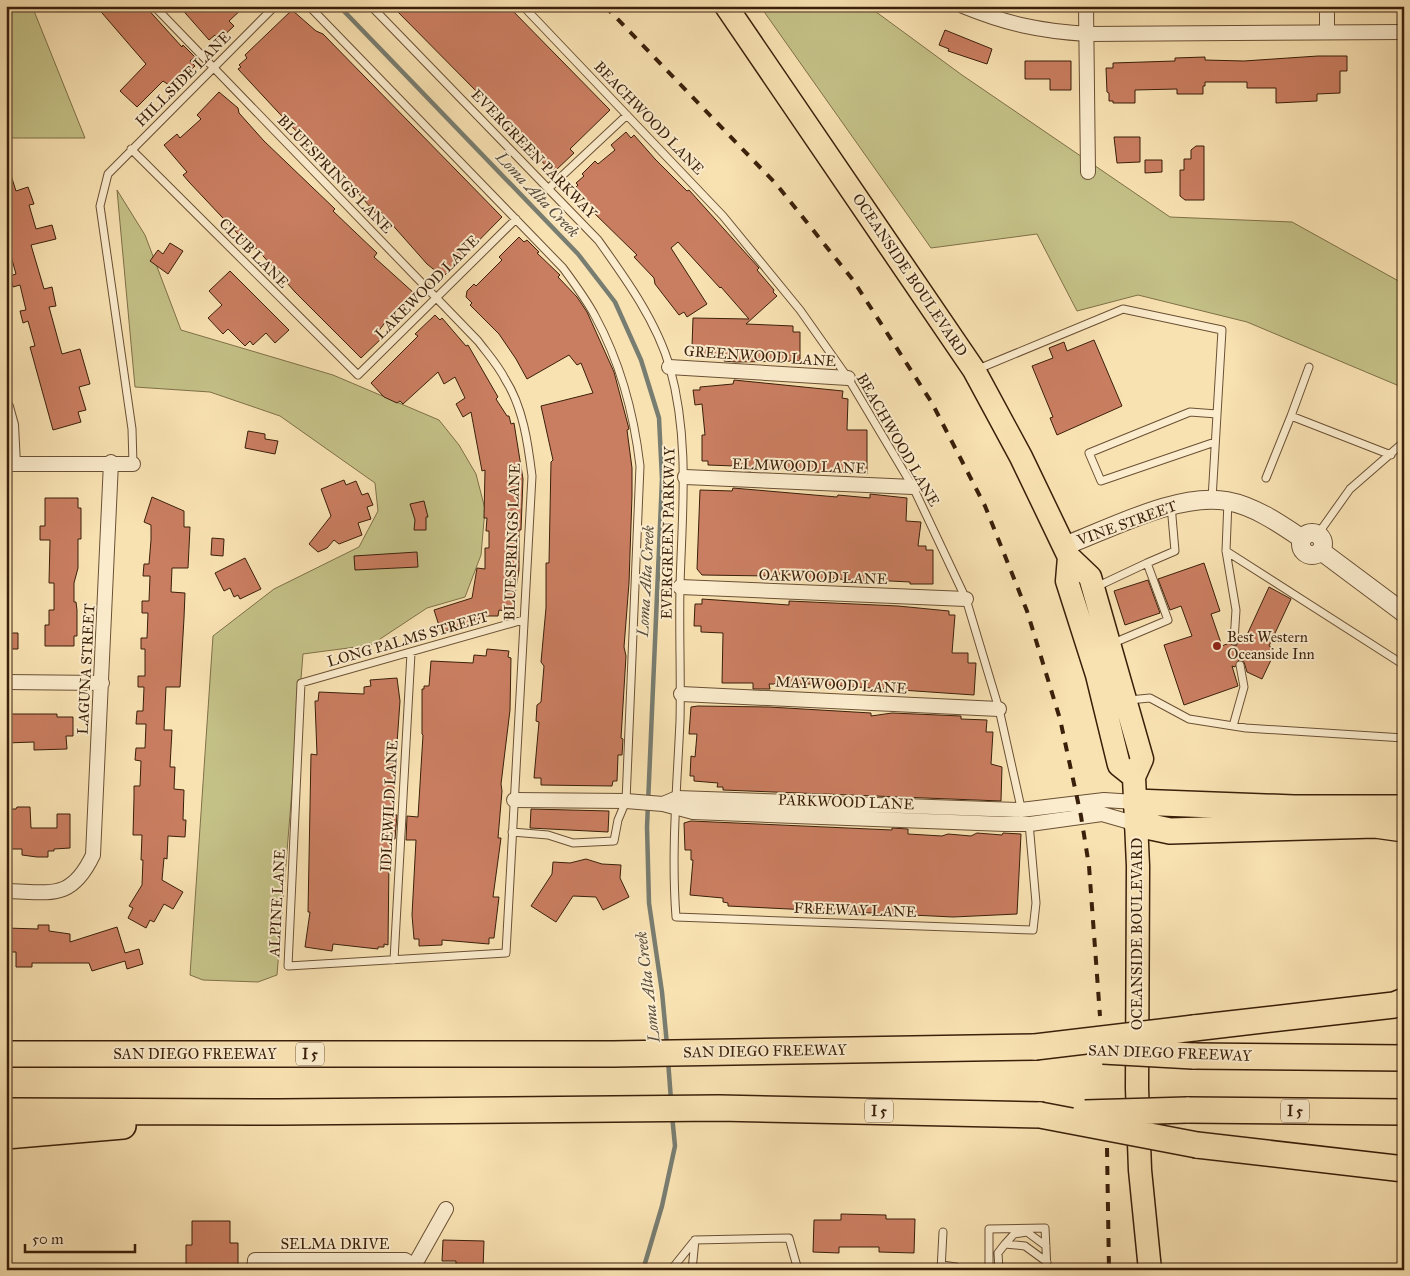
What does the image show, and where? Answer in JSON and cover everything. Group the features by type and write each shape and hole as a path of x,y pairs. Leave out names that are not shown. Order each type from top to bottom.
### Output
{"highway":[{"path":"1136,813 1294,808 1404,808"},
{"path":"1136,813 1170,831 1375,825 1404,829"},
{"path":"1035,1047 1394,1005 1404,1001"},
{"name":"SAN DIEGO FREEWAY","path":"6,1054 613,1054 1035,1047 1193,1056 1404,1058"},
{"name":"I 5","path":"6,1111 280,1112 719,1108 1040,1115 1187,1110 1404,1112"},
{"path":"6,1136 280,1112"},
{"path":"1040,1115 1197,1145 1404,1169"}],"main road":[{"name":"OCEANSIDE BOULEVARD","path":"726,6 974,370 1021,458 1066,552 1090,577 1111,644 1142,759 1134,777 1136,813 1137,1088 1140,1170 1150,1270"},
{"name":"OCEANSIDE BOULEVARD","path":"1066,552 1068,582 1098,675 1119,765 1134,777"}],"street":[{"path":"964,6 987,16 1034,30 1086,34 1404,32"},
{"path":"1086,6 1088,172"},
{"path":"1326,6 1327,32"},
{"name":"GREENWOOD LANE","path":"670,367 848,378"},
{"path":"6,406 11,425 10,464 112,462 133,464"},
{"name":"LAGUNA STREET","path":"6,891 55,892 73,885 83,875 93,855 112,462"},
{"name":"ELMWOOD LANE","path":"685,477 913,487"},
{"name":"VINE STREET","path":"1066,552 1171,505 1220,500 1247,507 1313,541 1404,613"},
{"name":"OAKWOOD LANE","path":"680,587 966,599"},
{"path":"6,682 102,683"},
{"name":"MAYWOOD LANE","path":"681,694 999,709"},
{"name":"PARKWOOD LANE","path":"514,800 1020,810 1104,800 1136,813"},
{"name":"PARKWOOD LANE","path":"672,803 693,812 1030,824 1102,814 1136,813"},
{"path":"415,1268 446,1209"},
{"name":"SELMA DRIVE","path":"254,1265 405,1260 415,1268"}],"lane":[{"name":"BLUESPRINGS LANE","path":"154,6 478,340 506,379 518,407 529,449 532,476 506,954"},
{"name":"HILLSIDE LANE","path":"133,464 132,429 100,206 108,174 275,6"},
{"name":"EVERGREEN PARKWAY","path":"309,6 563,268 595,315 619,368 636,432 640,466 633,802 618,820 614,841 573,843 548,835 512,832"},
{"name":"EVERGREEN PARKWAY","path":"371,6 598,240 625,278 655,331 670,367 682,423 685,477 680,587 681,694 672,803 672,872 676,917"},
{"name":"BEACHWOOD LANE","path":"523,6 723,216 800,310 848,378 913,487 966,599 999,709 1020,810 1030,824"},
{"path":"549,188 627,115"},
{"name":"CLUB LANE","path":"131,149 358,375"},
{"name":"LAKEWOOD LANE","path":"358,375 516,219"},
{"path":"974,370 1123,309 1222,330 1215,442 1226,551 1236,610 1234,641"},
{"path":"1266,478 1309,367"},
{"path":"1215,442 1101,481 1089,453 1190,412 1217,414"},
{"path":"1291,416 1391,455"},
{"path":"1313,541 1350,489 1404,442"},
{"path":"1093,588 1175,551 1171,505"},
{"path":"1226,551 1404,665"},
{"path":"1111,644 1168,620 1147,563"},
{"name":"LONG PALMS STREET","path":"301,683 523,620"},
{"name":"IDLEWILD LANE","path":"394,960 411,653"},
{"path":"1233,726 1244,687 1240,665"},
{"name":"ALPINE LANE","path":"301,683 288,966 506,954"},
{"path":"1126,701 1150,698 1189,719 1233,726 1404,738"},
{"name":"FREEWAY LANE","path":"676,917 1034,930 1036,902 1030,824"},
{"path":"989,1270 989,1229 1045,1228 1047,1266"},
{"path":"942,1232 942,1268 956,1267 958,1270"},
{"path":"999,1270 998,1253 1014,1234 1027,1232 1046,1246"},
{"path":"695,1240 789,1238 798,1270"},
{"path":"672,1270 695,1240"},
{"path":"692,1270 695,1240"},
{"path":"1005,1244 1025,1246 1047,1266"}],"shaded area":[{"path":"6,6 32,6 85,138 6,138"},
{"path":"760,6 868,6 962,75 1170,217 1292,222 1404,284 1404,388 1247,322 1138,295 1077,311 1037,234 931,248"},
{"path":"117,190 145,235 181,330 333,375 439,420 459,445 476,474 485,509 481,555 465,597 427,608 371,645 303,654 277,975 258,982 203,980 190,975 213,636 274,589 359,547 378,511 375,483 280,416 210,392 135,387"}],"building":[{"path":"96,6 145,6 182,47 183,45 195,57 190,61 195,66 172,87 163,81 137,107 120,91 146,64"},
{"path":"179,6 245,6 229,21 234,26 219,40 215,35 209,40"},
{"path":"392,6 424,6 429,12 435,6 508,6 610,110 570,149 574,153 555,171 550,166 548,168 480,95"},
{"path":"292,10 316,31 323,34 502,217 443,277 427,264 381,212 377,215 339,171 291,126 238,69 241,67 239,65 247,58 245,55"},
{"path":"945,30 992,49 987,64 948,51 949,49 939,45"},
{"path":"1347,56 1347,71 1340,71 1340,93 1317,94 1317,101 1276,103 1276,88 1247,88 1247,82 1205,82 1203,94 1177,94 1177,89 1135,90 1135,103 1113,103 1113,101 1109,101 1109,93 1107,92 1106,68 1113,68 1113,63 1175,61 1175,58 1205,57 1205,60 1244,61"},
{"path":"1025,61 1071,61 1071,90 1050,90 1050,79 1025,79"},
{"path":"219,92 238,108 239,113 264,141 335,209 333,211 377,253 374,257 415,294 403,310 398,306 377,333 382,338 361,358 295,292 256,248 253,250 189,182 183,175 187,172 164,145 177,134 180,138 201,119 197,115"},
{"path":"626,132 631,138 634,135 687,191 689,190 759,268 757,270 777,296 746,324 793,326 793,332 800,332 800,361 736,362 724,361 724,358 698,357 698,346 692,346 693,318 749,319 678,242 671,248 707,304 687,317 684,312 679,315 655,284 654,278 634,257 637,255 591,210 593,207 575,188 578,185 576,183 584,176 582,174 595,161 598,164 615,150 611,145"},
{"path":"1114,137 1140,137 1140,162 1117,163"},
{"path":"1196,146 1204,146 1204,200 1185,200 1180,196 1180,170 1184,170 1184,159 1191,159 1191,150"},
{"path":"1145,160 1162,160 1162,172 1145,173"},
{"path":"9,169 16,191 28,187 34,204 29,205 36,229 52,225 56,239 31,245 44,289 52,287 56,306 49,307 62,354 80,349 90,384 79,387 86,410 78,412 81,422 53,430 30,347 35,346 28,321 23,323 20,311 26,310 20,285 13,287 10,276 16,274 9,249 6,250 6,170"},
{"path":"519,237 524,242 527,240 539,252 537,253 560,275 558,277 577,297 587,312 614,372 629,429 627,430 632,468 632,496 629,583 624,647 626,656 621,738 623,739 622,755 618,755 617,781 613,781 612,786 541,785 541,778 534,778 539,722 536,721 537,705 541,702 544,666 541,662 546,608 546,563 549,563 551,462 553,460 541,406 593,393 581,363 577,365 569,355 527,379 499,334 470,305 472,303 466,297 467,291 474,284 476,286 502,260 499,257"},
{"path":"170,243 183,251 168,274 150,261 158,250 163,254"},
{"path":"230,271 289,330 275,343 266,333 253,345 250,341 245,346 228,329 223,334 208,318 222,305 209,291"},
{"path":"435,315 440,320 442,318 466,346 468,345 498,397 496,399 507,416 509,416 511,424 514,423 523,479 521,530 519,530 519,570 512,612 499,610 498,616 480,616 479,622 441,632 434,610 472,598 477,568 485,569 485,548 489,548 489,531 486,531 487,518 484,518 485,470 482,471 471,412 463,417 456,404 465,398 455,377 444,384 438,372 403,404 400,401 397,403 384,397 371,383 418,336 415,334"},
{"path":"1094,340 1122,406 1057,435 1050,418 1053,417 1032,366 1053,358 1049,348 1064,342 1067,351"},
{"path":"734,380 843,391 842,398 848,399 847,430 867,430 867,474 788,471 788,468 751,468 751,471 734,470 735,466 708,465 708,461 702,461 702,435 705,435 702,404 695,405 693,390 700,390 700,387 733,384"},
{"path":"248,431 265,434 265,439 278,441 275,454 245,448"},
{"path":"344,480 346,485 356,481 362,495 368,493 373,505 367,507 371,519 358,523 362,535 339,544 334,540 327,548 318,552 309,544 331,516 321,489"},
{"path":"733,488 837,497 838,495 870,498 870,494 907,498 906,521 921,522 918,546 926,546 926,550 933,550 933,584 871,580 871,582 828,578 828,580 806,580 806,576 776,574 769,574 769,576 702,575 697,569 700,490 732,491"},
{"path":"152,497 184,511 184,527 190,527 188,568 172,568 171,592 185,593 184,618 180,687 166,687 164,730 172,730 170,767 175,767 174,789 184,790 183,820 186,820 185,837 168,836 167,859 164,858 162,880 183,892 173,909 164,904 154,922 150,920 146,928 128,918 133,908 129,906 142,885 142,835 133,835 134,786 140,786 141,761 135,760 136,748 145,748 146,724 136,724 137,711 143,711 144,687 138,687 138,676 145,676 145,649 141,649 141,638 147,638 148,613 142,613 142,601 149,601 150,576 143,576 144,564 149,564 151,540 151,525 144,522"},
{"path":"45,498 78,498 78,508 81,508 81,539 78,539 78,568 74,583 77,636 74,636 74,646 45,646 45,625 49,625 49,610 54,610 54,583 49,583 50,540 40,540 40,526 45,526"},
{"path":"424,501 428,517 426,517 426,530 414,530 415,520 410,504"},
{"path":"212,538 224,539 223,556 211,555"},
{"path":"417,552 418,567 355,570 354,556"},
{"path":"245,558 261,589 240,599 238,595 234,597 230,588 224,591 215,573"},
{"name":"Best Western Oceanside Inn","path":"1204,563 1220,611 1211,614 1222,646 1229,643 1236,646 1239,640 1246,637 1269,587 1291,599 1269,646 1272,648 1267,659 1271,660 1262,679 1247,672 1244,662 1239,660 1235,667 1232,666 1238,686 1184,705 1164,645 1192,636 1181,606 1170,610 1158,579"},
{"path":"1148,580 1160,613 1125,625 1114,591"},
{"path":"702,599 789,605 789,601 898,606 949,611 949,615 955,615 952,653 968,653 968,663 976,663 974,695 813,684 769,684 770,689 753,689 753,683 722,683 723,633 701,632 701,626 694,626 695,604 702,604"},
{"path":"6,633 18,633 18,649 6,649"},
{"path":"487,649 509,651 508,657 511,658 510,710 501,784 498,838 501,838 493,897 499,897 494,938 489,938 489,944 442,940 442,945 419,946 419,939 414,939 412,915 416,840 406,840 407,816 418,817 423,735 422,689 424,689 424,686 429,686 431,661 473,663 474,655 486,656"},
{"path":"397,678 400,701 392,815 397,815 395,839 392,839 389,860 388,945 384,944 384,947 378,947 378,949 333,944 332,951 305,947 310,912 308,912 311,754 317,755 315,701 318,701 319,692 364,694 364,687 371,686 370,680"},
{"path":"691,707 769,707 871,713 871,716 892,713 961,716 961,719 987,720 986,732 993,732 991,764 1002,767 1001,801 723,790 723,787 717,787 718,783 694,781 694,776 690,776 691,756 695,757 697,734 689,734"},
{"path":"6,714 57,714 57,717 73,717 73,736 66,736 67,749 34,750 34,742 6,743"},
{"path":"17,807 30,807 31,828 57,828 57,814 70,814 70,848 54,849 54,851 48,851 48,857 37,857 22,855 22,849 11,849 11,846 6,846 6,809 16,809"},
{"path":"531,809 609,811 608,832 530,828"},
{"path":"691,821 892,830 892,828 908,829 908,834 942,836 948,834 971,836 977,833 1021,834 1017,914 953,917 728,906 728,903 723,902 723,898 690,895 693,860 691,860 691,850 685,850 684,823"},
{"path":"586,859 602,864 621,865 620,878 629,897 603,910 596,897 573,896 556,922 531,906 552,874 553,862 570,863"},
{"path":"38,925 49,925 49,931 70,934 70,942 117,927 125,953 139,949 143,964 127,969 125,961 92,971 89,963 32,963 32,967 16,967 16,952 6,952 6,928 38,929"},
{"path":"841,1214 886,1215 886,1219 915,1219 914,1253 879,1252 879,1247 839,1247 839,1253 813,1252 814,1220 841,1220"},
{"path":"192,1221 230,1221 230,1243 238,1243 238,1270 186,1270 186,1245 192,1245"},
{"path":"443,1240 484,1241 483,1270 456,1270 456,1261 442,1261"}],"waterway":[{"name":"Loma Alta Creek","path":"339,6 578,254 615,302 641,360 659,418 662,479 647,827 649,903 662,992 667,1045"},
{"name":"Loma Alta Creek","path":"668,1060 671,1100"},
{"name":"Loma Alta Creek","path":"643,1270 662,1206 675,1146 672,1115"}],"railway":[{"path":"605,6 777,185 853,280 932,403 985,506 1027,611 1060,719 1081,816 1089,866 1100,1016"},
{"path":"1107,1148 1109,1270"}],"place":[{"name":"Best Western Oceanside Inn","path":"1217,646"}]}
